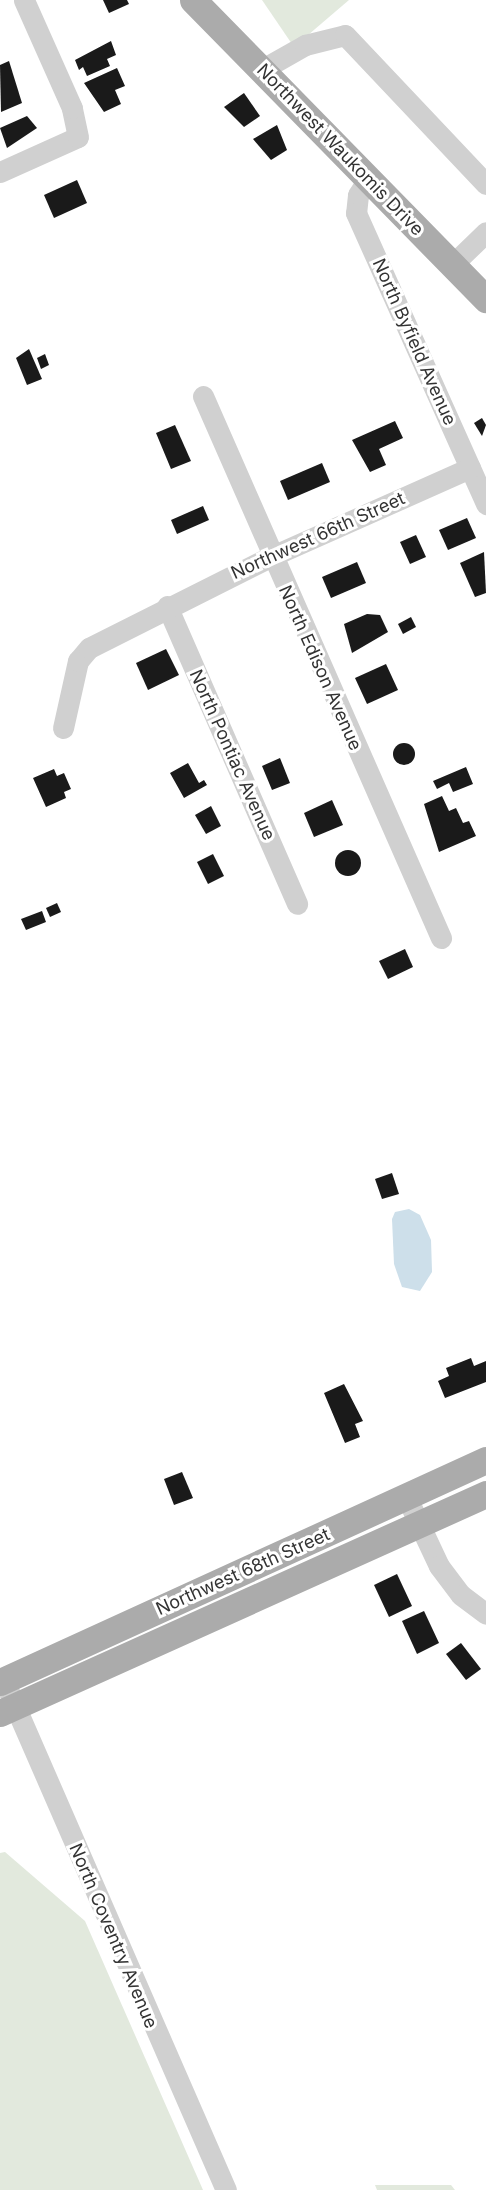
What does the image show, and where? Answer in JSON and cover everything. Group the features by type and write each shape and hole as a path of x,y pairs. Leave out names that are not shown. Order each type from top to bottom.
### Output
{"main road":[{"name":"Northwest Waukomis Drive","path":"194,0 486,299"},
{"name":"Northwest 68th Street","path":"2,1681 486,1460"},
{"name":"Northwest 68th Street","path":"8,1710 419,1527 486,1494"}],"street":[{"path":"0,172 78,136 72,108 24,0"},
{"path":"261,70 305,45 345,35 486,184"},
{"name":"North Byfield Avenue","path":"368,179 358,195 356,213 486,504"},
{"path":"452,265 486,232"},
{"name":"North Edison Avenue","path":"203,396 270,557 441,939"},
{"name":"Northwest 66th Street","path":"63,728 78,661 89,648 167,606 270,557 470,468"},
{"name":"North Pontiac Avenue","path":"167,606 297,903"},
{"path":"407,1498 419,1527 461,1596 486,1614"},
{"name":"North Coventry Avenue","path":"2,1681 8,1710 226,2190"}],"shaded area":[{"path":"262,0 349,0 294,47"},
{"path":"5,1852 85,1921 203,2190 0,2190 0,1853"},
{"path":"375,2185 451,2185 455,2190 377,2190"}],"water":[{"path":"409,1209 420,1215 431,1240 432,1272 420,1291 402,1287 394,1264 392,1219 395,1212"}],"building":[{"path":"103,0 127,0 129,4 109,13"},
{"path":"111,41 116,55 107,59 110,66 87,76 83,67 79,70 75,60"},
{"path":"9,61 22,103 1,112 0,65"},
{"path":"117,68 125,86 115,90 121,104 104,112 84,83"},
{"path":"244,93 260,116 244,127 224,107"},
{"path":"27,116 37,128 7,148 0,128"},
{"path":"277,125 287,150 271,160 253,139"},
{"path":"77,180 87,203 54,218 44,195"},
{"path":"29,349 42,379 27,385 16,358"},
{"path":"45,354 49,365 41,369 37,358"},
{"path":"482,418 486,425 482,436 474,423"},
{"path":"395,421 403,438 379,449 386,465 370,472 352,440"},
{"path":"175,425 191,461 171,469 156,433"},
{"path":"322,463 330,482 288,500 280,481"},
{"path":"203,506 209,520 177,534 171,520"},
{"path":"467,518 476,538 448,550 439,530"},
{"path":"416,535 426,557 410,564 400,542"},
{"path":"484,552 486,593 475,597 460,563"},
{"path":"357,562 366,583 331,598 322,577"},
{"path":"367,614 380,615 388,632 352,653 344,624"},
{"path":"411,617 416,627 403,634 398,624"},
{"path":"166,649 179,675 148,690 136,663"},
{"path":"386,664 398,690 367,704 355,678"},
{"path":"404,743 412,746 415,754 412,762 404,765 396,762 393,754 396,746"},
{"path":"280,758 290,783 272,790 262,766"},
{"path":"188,763 199,783 204,780 207,785 184,798 170,773"},
{"path":"466,767 473,784 453,792 449,783 437,789 433,781"},
{"path":"54,769 57,776 64,773 71,789 64,792 66,798 46,807 33,778"},
{"path":"442,796 449,811 456,808 463,823 469,821 476,836 439,852 424,804"},
{"path":"332,800 343,825 314,837 304,813"},
{"path":"211,806 221,826 206,834 195,815"},
{"path":"348,850 357,854 361,863 357,872 348,876 339,872 335,863 339,854"},
{"path":"213,854 224,876 208,884 197,862"},
{"path":"57,903 61,912 50,917 46,908"},
{"path":"42,911 46,922 26,930 21,919"},
{"path":"405,949 413,967 388,979 379,961"},
{"path":"392,1173 399,1194 382,1199 375,1179"},
{"path":"471,1358 474,1366 486,1361 486,1382 445,1398 438,1381 449,1376 446,1368"},
{"path":"344,1384 363,1421 355,1424 360,1437 345,1443 324,1393"},
{"path":"182,1472 193,1498 174,1505 164,1479"},
{"path":"397,1574 412,1606 389,1617 374,1585"},
{"path":"424,1611 439,1643 417,1654 402,1621"},
{"path":"461,1643 481,1669 466,1680 446,1654"}]}
